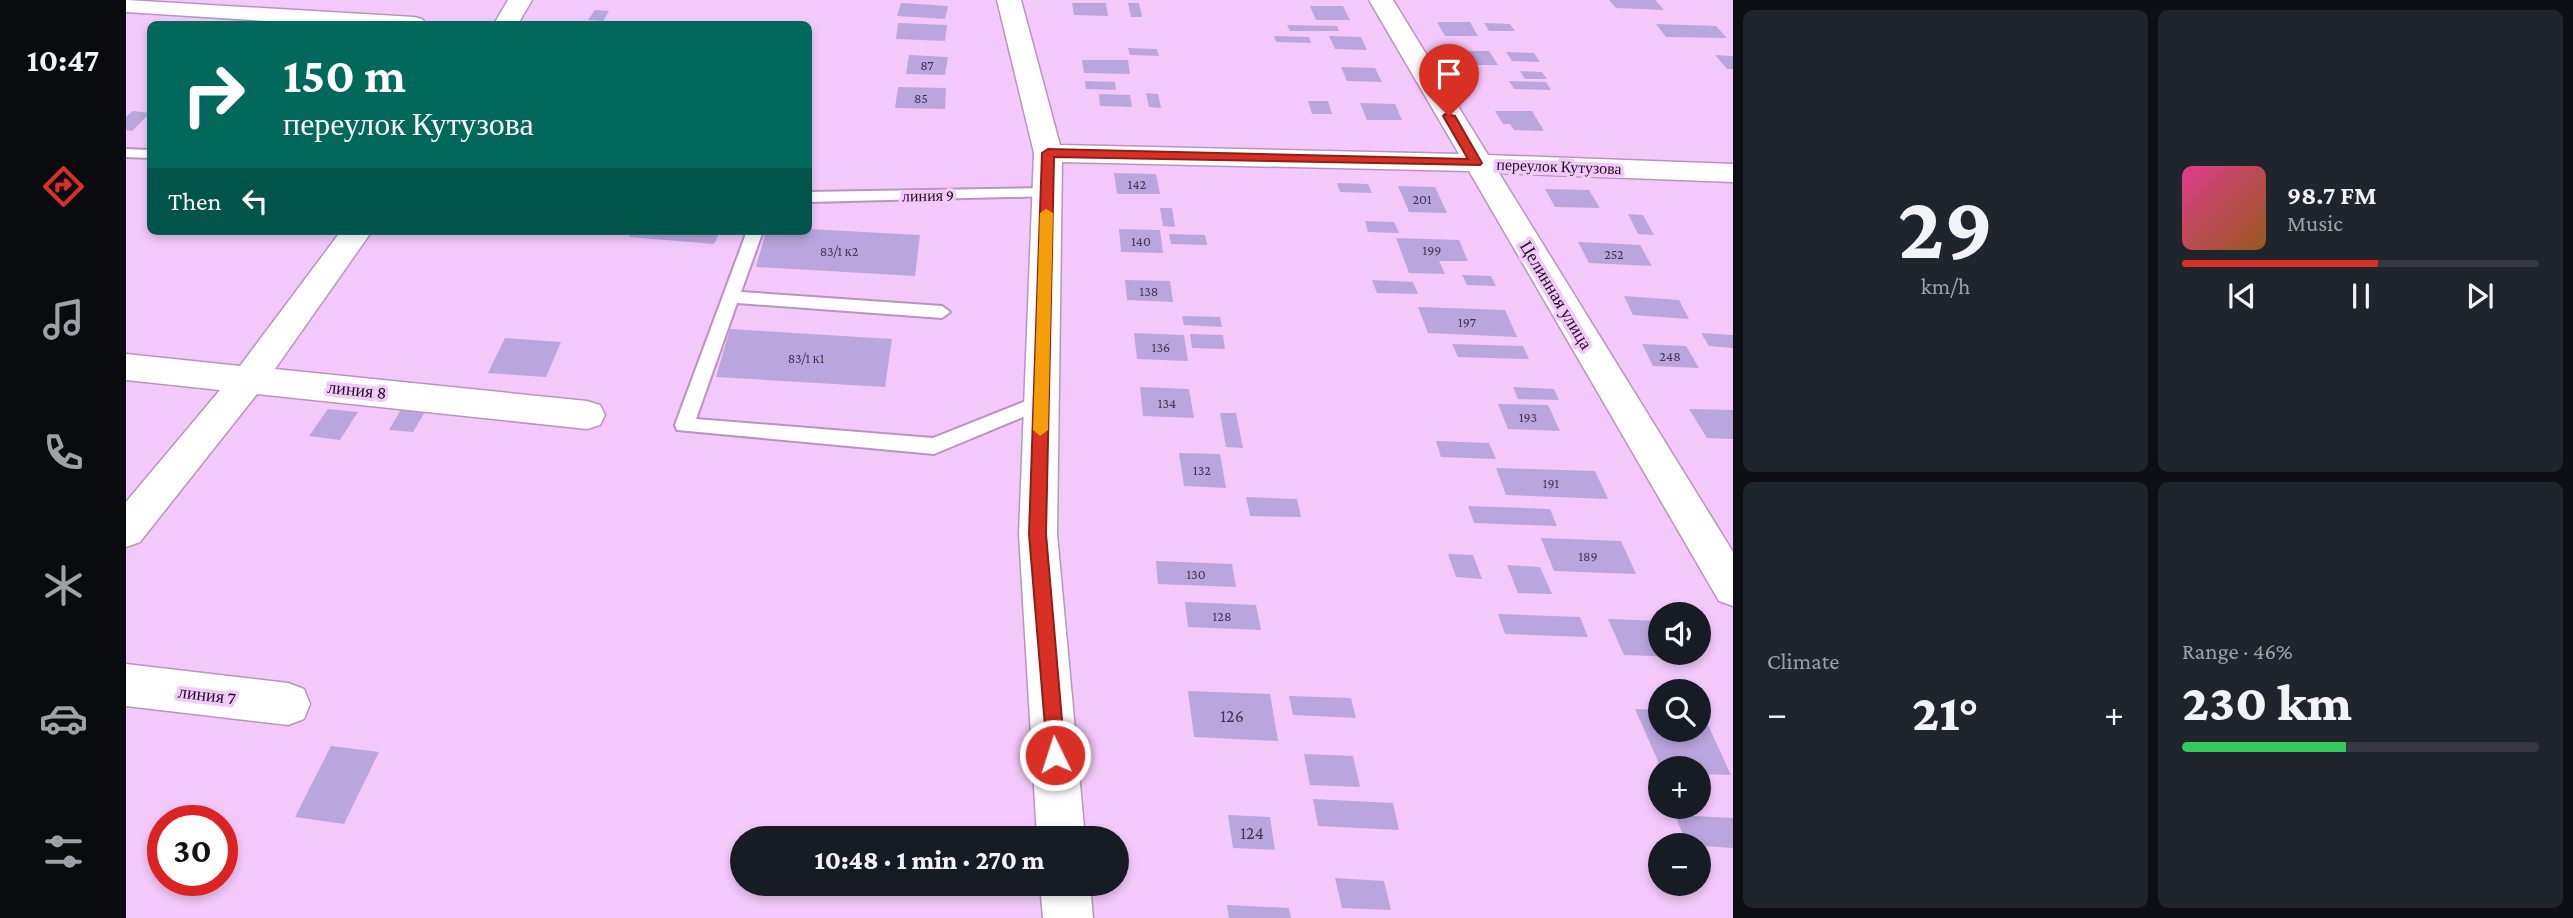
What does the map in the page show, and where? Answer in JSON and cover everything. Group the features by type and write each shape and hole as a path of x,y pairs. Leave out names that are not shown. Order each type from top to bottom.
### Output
{"street":[{"path":"508,21 520,0"},
{"path":"1009,0 1048,153 1038,534 1060,826"},
{"name":"Целинная улица","path":"1381,0 1476,163 1733,588"},
{"path":"126,5 369,21"},
{"name":"переулок Кутузова","path":"1048,153 1476,163 1733,173"},
{"path":"126,530 250,378 354,235"},
{"name":"линия 8","path":"126,367 587,415"},
{"name":"линия 7","path":"126,685 288,705"},
{"path":"1066,896 1068,918"}],"lane":[{"path":"126,153 147,155"},
{"name":"линия 9","path":"812,197 1047,193"},
{"path":"753,235 684,425 934,446 1041,402"},
{"path":"730,297 942,312"}],"building":[{"path":"1609,0 1655,0 1664,10 1616,8"},
{"path":"901,3 948,6 945,19 897,16"},
{"path":"1072,3 1106,3 1108,16 1074,15"},
{"path":"1128,3 1139,3 1142,17 1131,17"},
{"path":"1310,6 1343,6 1350,20 1316,20"},
{"path":"595,10 609,11 603,21 588,20"},
{"path":"1437,22 1470,22 1478,36 1445,36"},
{"path":"898,23 947,25 945,41 896,39"},
{"path":"1484,23 1510,24 1515,31 1489,31"},
{"path":"1656,24 1716,26 1727,38 1666,37"},
{"path":"1287,25 1337,26 1339,31 1290,31"},
{"path":"1274,36 1309,37 1311,43 1276,42"},
{"path":"1329,36 1361,37 1367,50 1335,49"},
{"path":"1128,48 1157,49 1159,56 1130,55"},
{"path":"1456,51 1489,51 1498,65 1464,65"},
{"path":"1506,52 1534,53 1540,62 1512,61"},
{"path":"909,55 948,57 945,75 906,74"},
{"path":"1715,55 1733,56 1733,69 1727,69"},
{"path":"1082,60 1128,60 1130,74 1084,73"},
{"path":"1341,67 1375,68 1382,82 1347,81"},
{"path":"1520,71 1542,72 1547,79 1525,79"},
{"path":"1085,81 1115,82 1116,90 1086,89"},
{"path":"1509,81 1546,82 1551,90 1514,89"},
{"path":"898,87 946,88 945,109 895,108"},
{"path":"1146,93 1158,94 1161,108 1149,107"},
{"path":"1099,94 1130,95 1132,107 1100,106"},
{"path":"1308,101 1328,101 1332,114 1312,114"},
{"path":"1360,103 1395,104 1402,120 1367,120"},
{"path":"133,111 147,113 147,116 132,131 126,130 126,117"},
{"path":"1495,111 1532,111 1544,131 1514,130 1510,124 1503,124"},
{"path":"1114,173 1156,174 1160,194 1117,194"},
{"path":"1337,183 1368,184 1372,193 1340,192"},
{"path":"1398,186 1435,187 1447,213 1409,212"},
{"path":"1545,189 1589,190 1600,208 1555,207"},
{"path":"1160,208 1172,208 1175,227 1163,226"},
{"path":"1628,214 1643,215 1654,235 1638,234"},
{"path":"1365,221 1394,222 1399,233 1368,232"},
{"path":"812,229 920,235 915,276 756,267 765,235 812,235"},
{"path":"1119,229 1160,230 1163,253 1121,252"},
{"path":"1169,234 1205,235 1207,245 1171,244"},
{"path":"630,235 718,235 714,244 629,237"},
{"path":"1396,238 1459,240 1468,261 1439,261 1445,274 1409,273"},
{"path":"1578,242 1640,245 1652,266 1589,263"},
{"path":"1462,275 1491,276 1496,286 1467,285"},
{"path":"1125,280 1170,281 1173,302 1127,300"},
{"path":"1372,280 1413,282 1418,294 1377,293"},
{"path":"1624,296 1679,300 1689,319 1633,315"},
{"path":"1418,307 1505,310 1517,337 1428,333"},
{"path":"1182,316 1220,317 1222,327 1184,325"},
{"path":"730,329 892,339 885,387 716,377"},
{"path":"1134,333 1184,335 1188,361 1137,359"},
{"path":"1701,333 1733,335 1733,348 1709,346"},
{"path":"1190,334 1223,335 1225,349 1192,348"},
{"path":"505,338 561,342 546,377 488,373"},
{"path":"1452,344 1523,346 1529,359 1458,357"},
{"path":"1642,344 1686,346 1699,368 1653,366"},
{"path":"1140,387 1189,389 1194,418 1143,416"},
{"path":"1513,387 1554,389 1559,400 1518,399"},
{"path":"407,399 431,402 413,432 389,430"},
{"path":"1498,404 1548,405 1560,431 1508,429"},
{"path":"328,409 358,412 340,440 309,436"},
{"path":"1689,409 1733,410 1733,439 1707,438"},
{"path":"1220,413 1236,413 1243,448 1226,447"},
{"path":"1436,441 1489,443 1496,459 1441,457"},
{"path":"1179,453 1220,454 1226,488 1184,486"},
{"path":"1496,468 1595,471 1608,499 1506,495"},
{"path":"1246,497 1297,499 1301,517 1250,516"},
{"path":"1468,506 1550,509 1557,526 1474,523"},
{"path":"1541,538 1621,541 1636,574 1554,571"},
{"path":"1448,554 1473,555 1482,579 1456,577"},
{"path":"1156,561 1232,564 1236,587 1158,584"},
{"path":"1507,565 1540,567 1552,594 1518,593"},
{"path":"1185,602 1256,605 1261,630 1188,627"},
{"path":"1498,614 1580,617 1588,637 1505,634"},
{"path":"1608,619 1648,621 1648,656 1624,655"},
{"path":"1188,691 1270,694 1278,741 1194,737"},
{"path":"1289,696 1351,698 1356,718 1293,715"},
{"path":"1635,709 1648,710 1648,738"},
{"path":"1711,732 1731,775 1711,774 1711,756 1656,756 1650,742 1711,742"},
{"path":"331,746 379,752 344,824 295,817"},
{"path":"1304,754 1353,756 1360,787 1310,785"},
{"path":"1313,799 1393,803 1399,830 1318,826"},
{"path":"1228,815 1270,817 1275,850 1233,848"},
{"path":"1733,818 1733,848 1711,847 1711,833 1682,833 1677,819"},
{"path":"1335,878 1384,881 1391,910 1342,908"},
{"path":"1227,905 1289,908 1291,918 1229,918"}],"slow traffic":[{"path":"1040,430 1046,213"}],"route":[{"path":"1055,755 1038,534 1048,153 1476,163 1449,116"}]}
